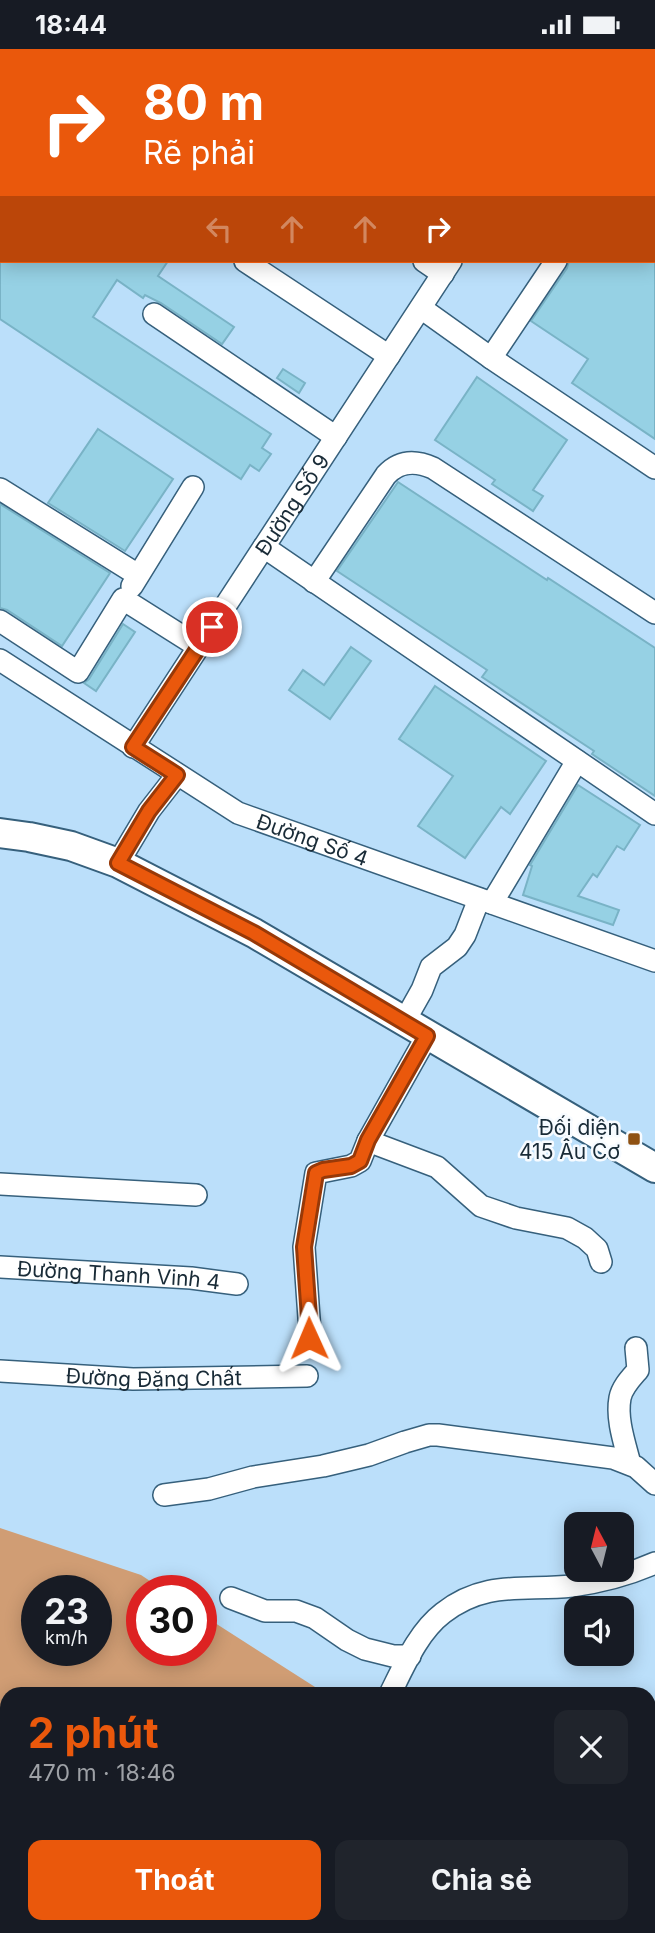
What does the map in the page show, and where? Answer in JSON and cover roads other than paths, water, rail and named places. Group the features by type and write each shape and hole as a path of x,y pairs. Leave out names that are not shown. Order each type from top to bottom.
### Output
{"main road":[{"path":"0,833 71,846 118,863 254,933 655,1168"}],"street":[{"path":"248,263 389,356"},
{"path":"491,358 555,263"},
{"name":"Đường Số 9","path":"133,747 447,267"},
{"path":"421,307 491,358 655,468"},
{"path":"154,314 336,437"},
{"path":"314,582 386,475 397,465 418,463 433,468 655,613"},
{"path":"0,621 78,672 193,487"},
{"path":"0,489 138,575"},
{"path":"264,548 655,814"},
{"path":"123,599 199,647"},
{"name":"Đường Số 4","path":"3,667 238,813 655,961"},
{"path":"306,1344 310,1332 304,1247 316,1173 351,1166 360,1161 416,1029 422,990 431,967 457,947 577,761"},
{"path":"118,863 149,811 177,775"},
{"path":"368,1140 437,1167 481,1206 567,1228 597,1249 601,1262"},
{"path":"0,1184 196,1195"},
{"name":"Đường Thanh Vinh 4","path":"0,1267 191,1278 237,1284"},
{"path":"630,1464 619,1415 620,1396 625,1385 638,1370 636,1348"},
{"name":"Đường Đặng Chất","path":"0,1371 133,1379 307,1377"},
{"path":"164,1495 209,1489 253,1477 323,1466 438,1435 613,1458 636,1467 655,1484"},
{"path":"394,1687 426,1630 442,1613 477,1594 500,1589 573,1586 614,1579 655,1563"},
{"path":"231,1598 265,1611 296,1611 315,1618 365,1649 393,1656 410,1656"}],"place":[{"name":"Đối diện 415 Âu Cơ","path":"634,1139"}]}
